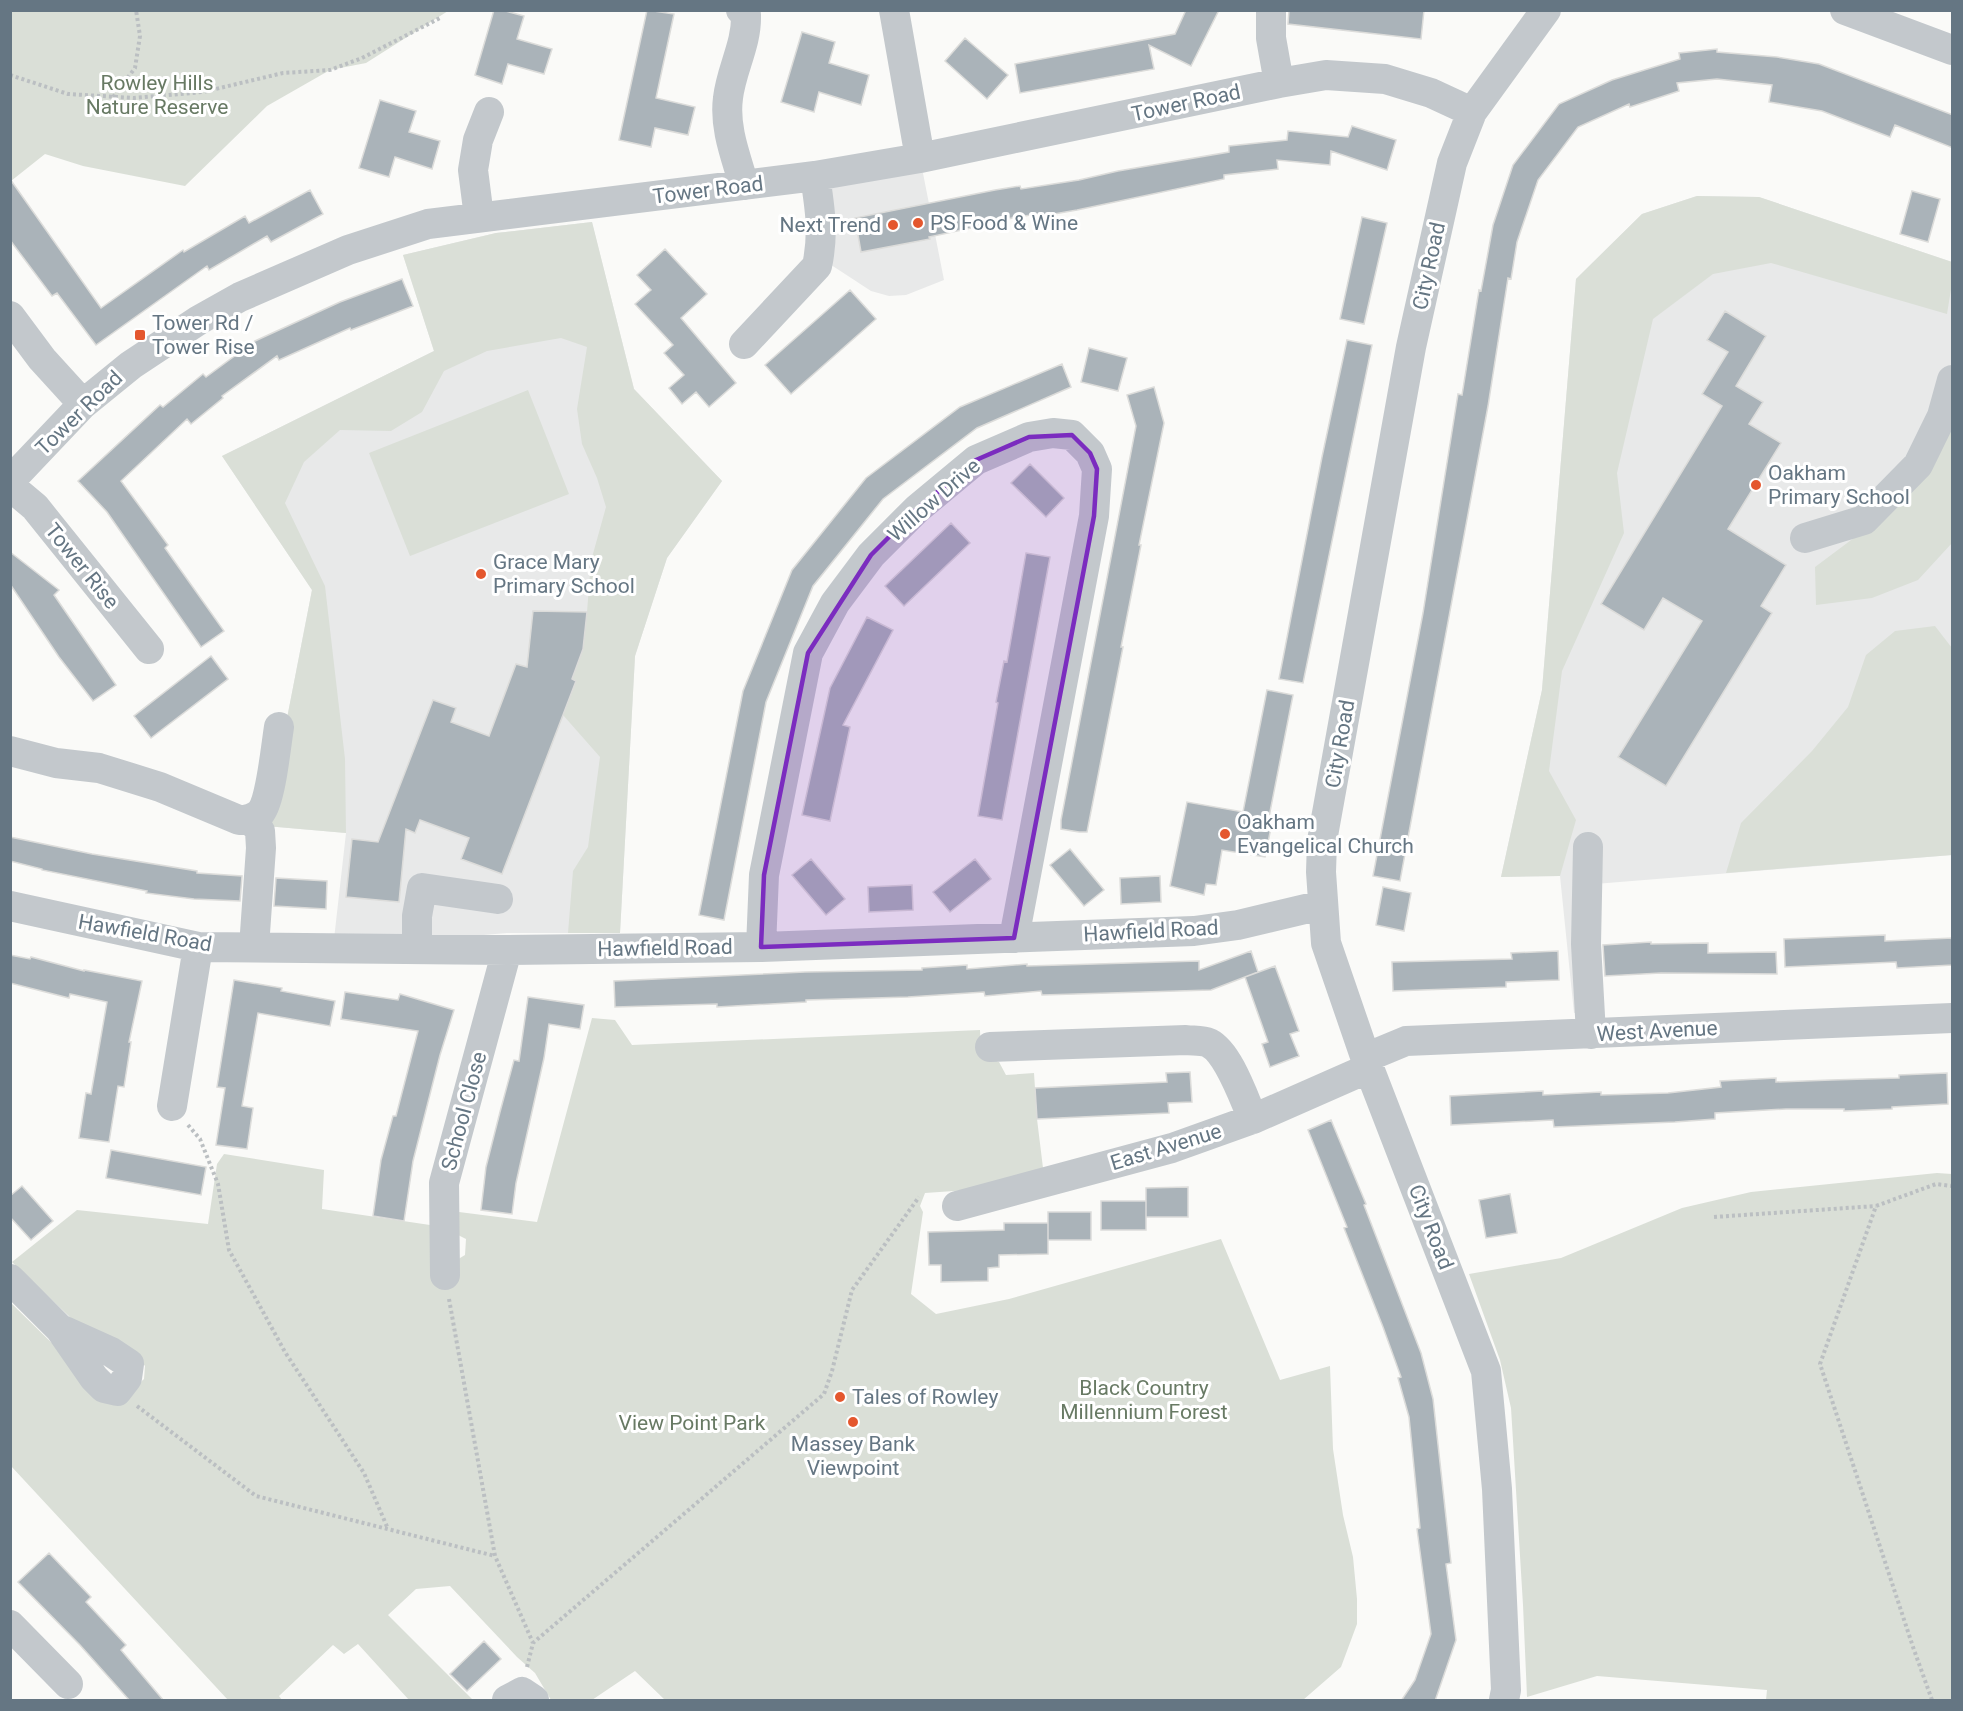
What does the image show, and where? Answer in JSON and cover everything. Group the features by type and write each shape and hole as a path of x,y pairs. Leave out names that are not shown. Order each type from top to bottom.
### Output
{"street":[{"path":"741,10 746,15 746,29 728,97 727,125 744,185"},
{"path":"894,10 920,158"},
{"path":"1271,10 1271,38 1279,83"},
{"name":"City Road","path":"1504,1701 1506,1690 1497,1489 1486,1371 1367,1063 1326,943 1322,905 1322,841 1411,347 1452,163 1472,112 1546,10"},
{"path":"1845,10 1953,50"},
{"name":"Tower Road","path":"10,481 83,404 131,365 199,320 240,297 348,250 428,224 815,176 920,158 1326,75 1385,79 1431,93 1472,112"},
{"path":"479,217 473,170 478,140 489,112"},
{"path":"744,344 817,266 822,219 815,176"},
{"path":"10,316 42,360 83,404"},
{"path":"1805,538 1864,520 1918,465 1942,416 1953,380"},
{"name":"Willow Drive","path":"761,947 764,875 793,719 808,653 836,603 871,555 917,509 976,460 1029,437 1053,433 1072,435 1090,453 1097,469 1094,516 1014,938"},
{"name":"Tower Rise","path":"10,486 35,507 149,650"},
{"path":"10,751 56,763 99,768 160,787 239,820 250,819 261,811 267,796 279,727"},
{"path":"250,819 260,831 261,848 254,947"},
{"path":"1588,847 1586,944 1591,1034"},
{"path":"417,949 417,916 422,888 498,899"},
{"name":"Hawfield Road","path":"10,906 198,947 507,950 761,947 1194,931 1238,925 1322,905"},
{"path":"172,1107 198,947"},
{"name":"School Close","path":"445,1275 444,1183 507,950"},
{"name":"West Avenue","path":"1367,1063 1406,1041 1953,1018"},
{"path":"990,1047 1021,1057 1186,1040 1207,1042 1219,1049 1227,1062 1253,1119"},
{"name":"East Avenue","path":"957,1206 1172,1148 1253,1119 1367,1063"},
{"path":"10,1279 60,1329 111,1352 129,1364 127,1378 117,1391"},
{"path":"16,1640 68,1684"}],"path":[{"path":"113,97 135,68 140,36 136,10"},
{"path":"10,75 68,94 134,98 204,92 283,73 330,70 362,58 440,18"},
{"path":"172,1107 200,1139 218,1184 229,1250 285,1352 364,1473 388,1528"},
{"path":"1714,1217 1876,1206 1936,1184 1953,1186"},
{"path":"445,1275 495,1556 533,1643 824,1394 852,1290 919,1197"},
{"path":"1876,1206 1820,1364 1932,1701"},
{"path":"117,1391 256,1496 495,1556"}],"highlighted area":[{"path":"1072,435 1090,453 1097,469 1094,516 1014,938 761,947 764,875 808,653 871,555 917,509 976,460 1029,437"}],"shaded area":[{"path":"920,158 944,280 906,295 889,296 871,291 819,257 815,176"},
{"name":"Oakham Primary School","path":"1697,196 1759,197 1952,262 1952,855 1595,884 1604,1013 1574,1013 1560,876 1501,877 1542,690 1576,279 1642,214"},
{"name":"Grace Mary Primary School","path":"592,222 634,389 722,481 667,558 635,656 620,933 507,933 333,948 346,833 266,826 312,590 222,456 434,351 403,255 496,233"}],"green space":[{"name":"Rowley Hills Nature Reserve","path":"11,11 448,11 366,63 330,70 267,106 185,186 83,166 45,154 11,181"},
{"path":"1697,196 1759,197 1952,262 1952,283 1947,314 1771,263 1713,274 1653,319 1617,473 1624,533 1562,671 1549,771 1576,820 1560,876 1501,877 1542,690 1576,279 1642,214"},
{"path":"592,222 634,389 722,481 667,558 635,656 620,933 568,933 573,871 588,847 600,757 563,715 576,682 572,679 587,612 591,561 606,507 597,478 582,444 577,409 587,347 561,338 487,351 444,371 422,412 391,431 340,430 304,462 285,503 325,586 345,759 346,833 266,826 312,590 222,456 434,351 403,255 496,233"},
{"path":"528,390 569,494 410,556 369,453"},
{"path":"1952,413 1952,543 1918,580 1872,598 1816,605 1815,567 1902,502"},
{"path":"1935,626 1952,648 1952,855 1726,873 1741,823 1812,751 1848,707 1866,655 1895,631"},
{"name":"View Point Park","path":"592,1018 615,1020 632,1045 980,1030 981,1056 999,1062 1006,1075 1034,1073 1043,1168 983,1189 925,1193 920,1206 923,1212 911,1294 936,1314 1009,1299 1221,1239 1280,1380 1330,1366 1333,1449 1343,1515 1353,1557 1357,1599 1357,1624 1341,1667 1303,1700 665,1700 635,1671 592,1700 551,1700 535,1673 450,1586 416,1589 388,1615 473,1700 409,1700 358,1644 344,1654 333,1645 279,1696 282,1700 228,1700 11,1466 11,1303 62,1353 129,1393 144,1379 145,1366 136,1355 95,1341 12,1262 77,1210 208,1224 217,1164 224,1154 324,1170 322,1209 430,1225 455,1261 465,1255 466,1239 458,1235 459,1212 537,1222"},
{"path":"1937,1173 1952,1174 1952,1700 1766,1700 1767,1690 1597,1676 1527,1697 1511,1408 1500,1360 1469,1274 1561,1258 1682,1208 1751,1192"}],"building":[{"path":"494,10 524,16 517,39 552,49 544,74 508,64 502,84 475,75"},
{"path":"647,10 674,14 656,98 695,107 688,135 655,128 651,147 619,140"},
{"path":"1186,10 1219,10 1191,66 1149,45 1154,69 1020,93 1015,64 1175,34"},
{"path":"1289,10 1424,10 1421,39 1288,24"},
{"path":"802,32 835,42 829,63 869,75 861,105 819,92 814,112 781,102"},
{"path":"965,38 1008,75 987,99 945,61"},
{"path":"1717,49 1717,52 1777,57 1819,64 1953,115 1953,148 1895,125 1890,137 1822,111 1769,102 1772,85 1717,79 1677,83 1679,91 1630,107 1629,104 1578,127 1538,180 1517,242 1511,279 1508,278 1488,406 1400,881 1373,876 1423,613 1458,394 1462,395 1479,290 1481,291 1493,225 1513,165 1559,104 1612,80 1680,59 1679,53"},
{"path":"380,100 416,111 409,132 440,141 432,169 395,157 389,177 359,168"},
{"path":"1352,126 1396,140 1387,170 1331,151 1330,165 1277,160 1278,169 1224,175 1224,179 1077,210 990,222 990,224 929,237 930,239 861,252 855,218 995,190 1020,186 1021,189 1079,180 1229,152 1229,146 1287,140 1288,131 1348,137"},
{"path":"10,179 101,308 183,250 184,252 245,216 249,223 310,190 323,214 271,242 267,236 209,270 207,266 96,345 57,293 52,296 10,240"},
{"path":"1912,191 1940,199 1928,242 1900,234"},
{"path":"1362,217 1387,223 1364,324 1340,319"},
{"path":"665,249 707,294 681,318 736,383 709,407 696,392 682,404 669,388 684,375 664,353 673,345 635,304 651,290 637,275"},
{"path":"402,279 413,306 351,330 350,328 279,360 277,356 222,396 223,398 191,424 187,419 121,481 168,545 165,548 224,631 201,647 107,512 78,481 160,405 163,407 203,374 206,377 255,341 340,302"},
{"path":"850,290 876,319 791,394 765,365"},
{"path":"1725,311 1766,336 1736,386 1763,402 1749,424 1781,443 1728,529 1786,565 1761,606 1772,613 1666,786 1618,757 1702,621 1663,598 1644,630 1601,604 1722,406 1702,394 1728,352 1707,340"},
{"path":"1347,340 1372,345 1303,683 1279,679"},
{"path":"1089,348 1127,358 1118,391 1081,382"},
{"path":"1062,364 1071,387 977,428 883,499 813,586 766,702 724,920 699,915 743,691 792,570 866,478 960,407"},
{"path":"1154,387 1164,423 1139,545 1141,545 1121,647 1123,647 1087,832 1061,829 1136,426 1127,395"},
{"path":"1030,464 1064,498 1046,517 1011,483"},
{"path":"951,523 970,543 904,606 885,586"},
{"path":"10,552 59,590 54,595 116,685 93,701 59,657 10,584"},
{"path":"1026,553 1050,557 1002,820 978,816 998,703 996,702 1004,661 1007,662"},
{"path":"533,611 587,612 583,649 572,679 576,681 502,874 461,859 469,838 420,820 415,833 406,829 399,902 346,897 352,839 378,842 433,700 456,708 451,722 489,736 516,664 527,667"},
{"path":"867,617 893,630 843,725 850,727 830,821 802,815 830,688"},
{"path":"211,656 228,679 151,738 134,716"},
{"name":"Oakham Evangelical Church","path":"1267,690 1293,695 1269,817 1273,818 1265,857 1222,850 1216,885 1206,884 1204,895 1170,886 1187,802 1243,812"},
{"path":"10,837 92,854 197,871 197,873 242,876 240,901 194,899 146,893 147,891 42,870 10,861"},
{"path":"1070,849 1104,890 1084,906 1050,865"},
{"path":"811,859 845,899 826,915 792,875"},
{"path":"975,859 991,879 950,912 933,892"},
{"path":"1160,876 1161,902 1121,904 1120,878"},
{"path":"276,878 327,881 326,909 274,906"},
{"path":"912,885 913,910 869,912 868,887"},
{"path":"1383,887 1411,893 1404,931 1376,925"},
{"path":"1885,935 1885,941 1953,938 1953,965 1897,968 1896,962 1785,967 1784,939"},
{"path":"1651,942 1651,944 1708,943 1708,953 1776,952 1777,974 1661,973 1605,976 1603,945"},
{"path":"1251,951 1258,972 1211,990 1042,995 1041,991 985,996 984,992 806,1000 806,1002 717,1007 717,1004 615,1007 614,981 805,972 922,970 922,968 967,965 967,969 1027,964 1027,966 1199,961 1199,970"},
{"path":"1558,951 1559,980 1506,982 1506,987 1393,991 1392,962 1512,959 1511,953"},
{"path":"10,955 30,959 31,957 84,971 142,981 129,1042 131,1042 124,1087 118,1086 109,1142 79,1138 86,1093 91,1094 107,1002 70,994 69,998 10,983"},
{"path":"1275,966 1299,1031 1290,1034 1299,1056 1270,1067 1262,1044 1268,1042 1245,977"},
{"path":"234,980 282,988 281,991 335,1001 330,1026 258,1013 242,1106 253,1108 247,1149 216,1145 225,1088 217,1087"},
{"path":"345,992 398,1000 400,994 454,1010 413,1161 404,1221 373,1216 381,1160 393,1116 396,1116 418,1031 341,1019"},
{"path":"528,997 584,1005 580,1029 549,1024 544,1058 516,1183 512,1214 481,1210 486,1167 500,1112 514,1060 519,1061"},
{"path":"1190,1072 1192,1102 1168,1103 1169,1113 1037,1119 1035,1088 1167,1082 1166,1073"},
{"path":"1947,1073 1948,1104 1844,1111 1844,1109 1786,1109 1715,1113 1715,1119 1675,1122 1554,1127 1553,1120 1451,1125 1450,1096 1543,1091 1543,1095 1601,1092 1601,1095 1668,1093 1721,1087 1720,1081 1776,1078 1776,1082 1899,1078 1899,1075"},
{"path":"1331,1120 1366,1204 1364,1205 1421,1353 1433,1399 1451,1563 1446,1564 1456,1640 1435,1701 1401,1701 1415,1680 1431,1634 1417,1529 1420,1528 1409,1417 1398,1378 1401,1377 1344,1228 1347,1227 1308,1130"},
{"path":"111,1150 206,1167 201,1195 106,1178"},
{"path":"22,1186 53,1221 31,1240 10,1217 10,1196"},
{"path":"1188,1187 1188,1217 1146,1217 1146,1188"},
{"path":"1510,1194 1517,1233 1486,1238 1479,1200"},
{"path":"1101,1201 1146,1201 1146,1230 1101,1230"},
{"path":"1048,1212 1091,1212 1091,1240 1048,1240"},
{"path":"1004,1223 1048,1223 1048,1254 999,1255 999,1267 988,1268 988,1281 941,1282 941,1265 929,1265 928,1232 1004,1230"},
{"path":"49,1553 91,1597 86,1602 126,1645 121,1650 164,1701 130,1701 80,1645 18,1582"},
{"path":"484,1641 501,1659 467,1691 450,1674"}],"place":[{"name":"PS Food & Wine","path":"918,223"},
{"name":"Next Trend","path":"893,225"},
{"name":"Tower Rd / Tower Rise","path":"140,335"},
{"name":"Oakham Primary School","path":"1756,485"},
{"name":"Grace Mary Primary School","path":"481,574"},
{"name":"Oakham Evangelical Church","path":"1225,834"},
{"name":"Tales of Rowley","path":"840,1397"},
{"name":"Massey Bank Viewpoint","path":"853,1422"}],"park label":[{"name":"Black Country Millennium Forest","path":"1144,1400"}]}
